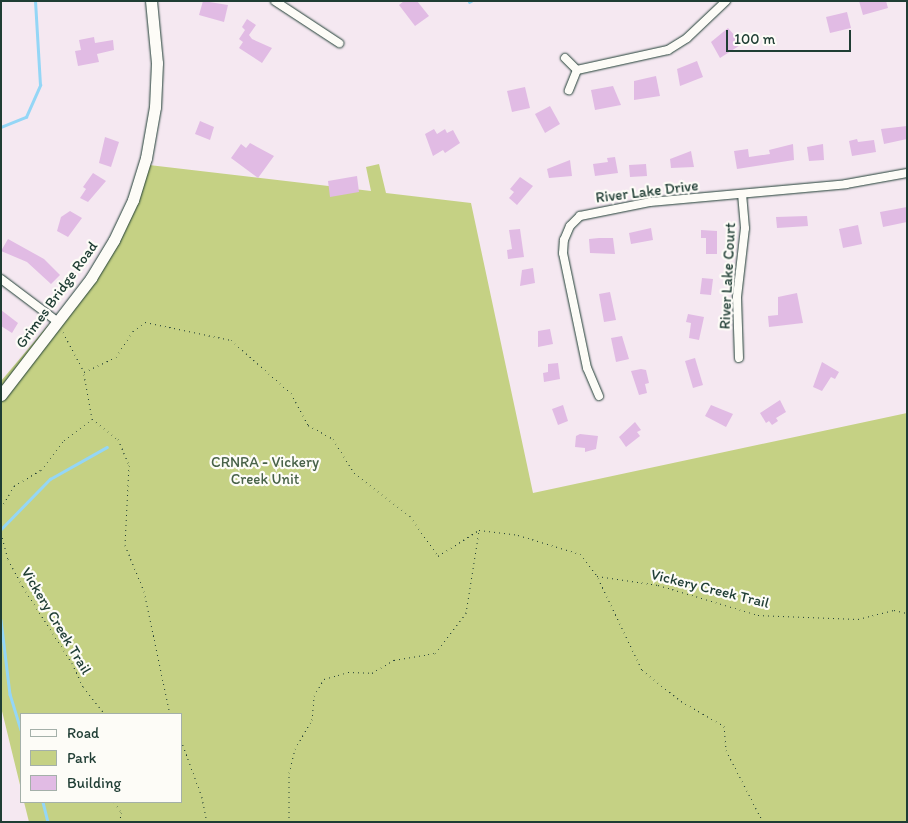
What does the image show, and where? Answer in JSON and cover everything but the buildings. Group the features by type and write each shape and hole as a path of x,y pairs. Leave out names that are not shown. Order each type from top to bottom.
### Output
{"street":[{"name":"Grimes Bridge Road","path":"1,395 91,278 114,240 133,200 146,158 155,107 157,63 151,1"},
{"path":"275,1 339,43"},
{"path":"576,70 668,50 687,38 726,1"},
{"path":"565,58 576,70"},
{"path":"569,90 576,70"},
{"name":"River Lake Drive","path":"599,396 587,368 563,253 564,240 570,226 580,216 594,211 650,202 742,195 780,188 846,184 907,173"},
{"name":"River Lake Court","path":"739,358 737,297 745,228 742,195"},
{"path":"1,279 58,322"}],"path":[{"path":"58,322 84,372 92,420 118,439 126,453 129,465 125,545 144,591 170,713"},
{"path":"84,372 116,357 133,331 145,322 231,340 291,393 308,425 333,439 354,473 410,516 438,556 479,530 518,535 580,554 597,576 642,670 681,701 724,726 726,750 763,822"},
{"path":"1,508 14,486 41,470 64,440 92,420"},
{"path":"290,822 287,802 291,765 295,749 312,720 314,696 324,679 348,672 372,673 394,660 435,653 466,614 479,530"},
{"name":"Vickery Creek Trail","path":"1,533 8,559 23,587 72,663 83,687 104,713"},
{"name":"Vickery Creek Trail","path":"597,576 658,584 758,615 858,619 894,610 907,613"},
{"path":"182,743 202,797 207,822"},
{"path":"115,803 121,812 120,822"}],"green space":[{"name":"CRNRA - Vickery Creek Unit","path":"379,164 386,193 471,203 533,493 907,413 907,822 29,822 24,803 182,803 182,713 20,713 20,785 1,707 1,381 116,245 149,165 371,191 366,167"}],"waterway":[{"path":"1,127 26,117 40,85 35,1"},
{"path":"1,529 50,479 107,447"},
{"path":"1,620 10,694 20,726"},
{"path":"43,803 48,822"}]}
